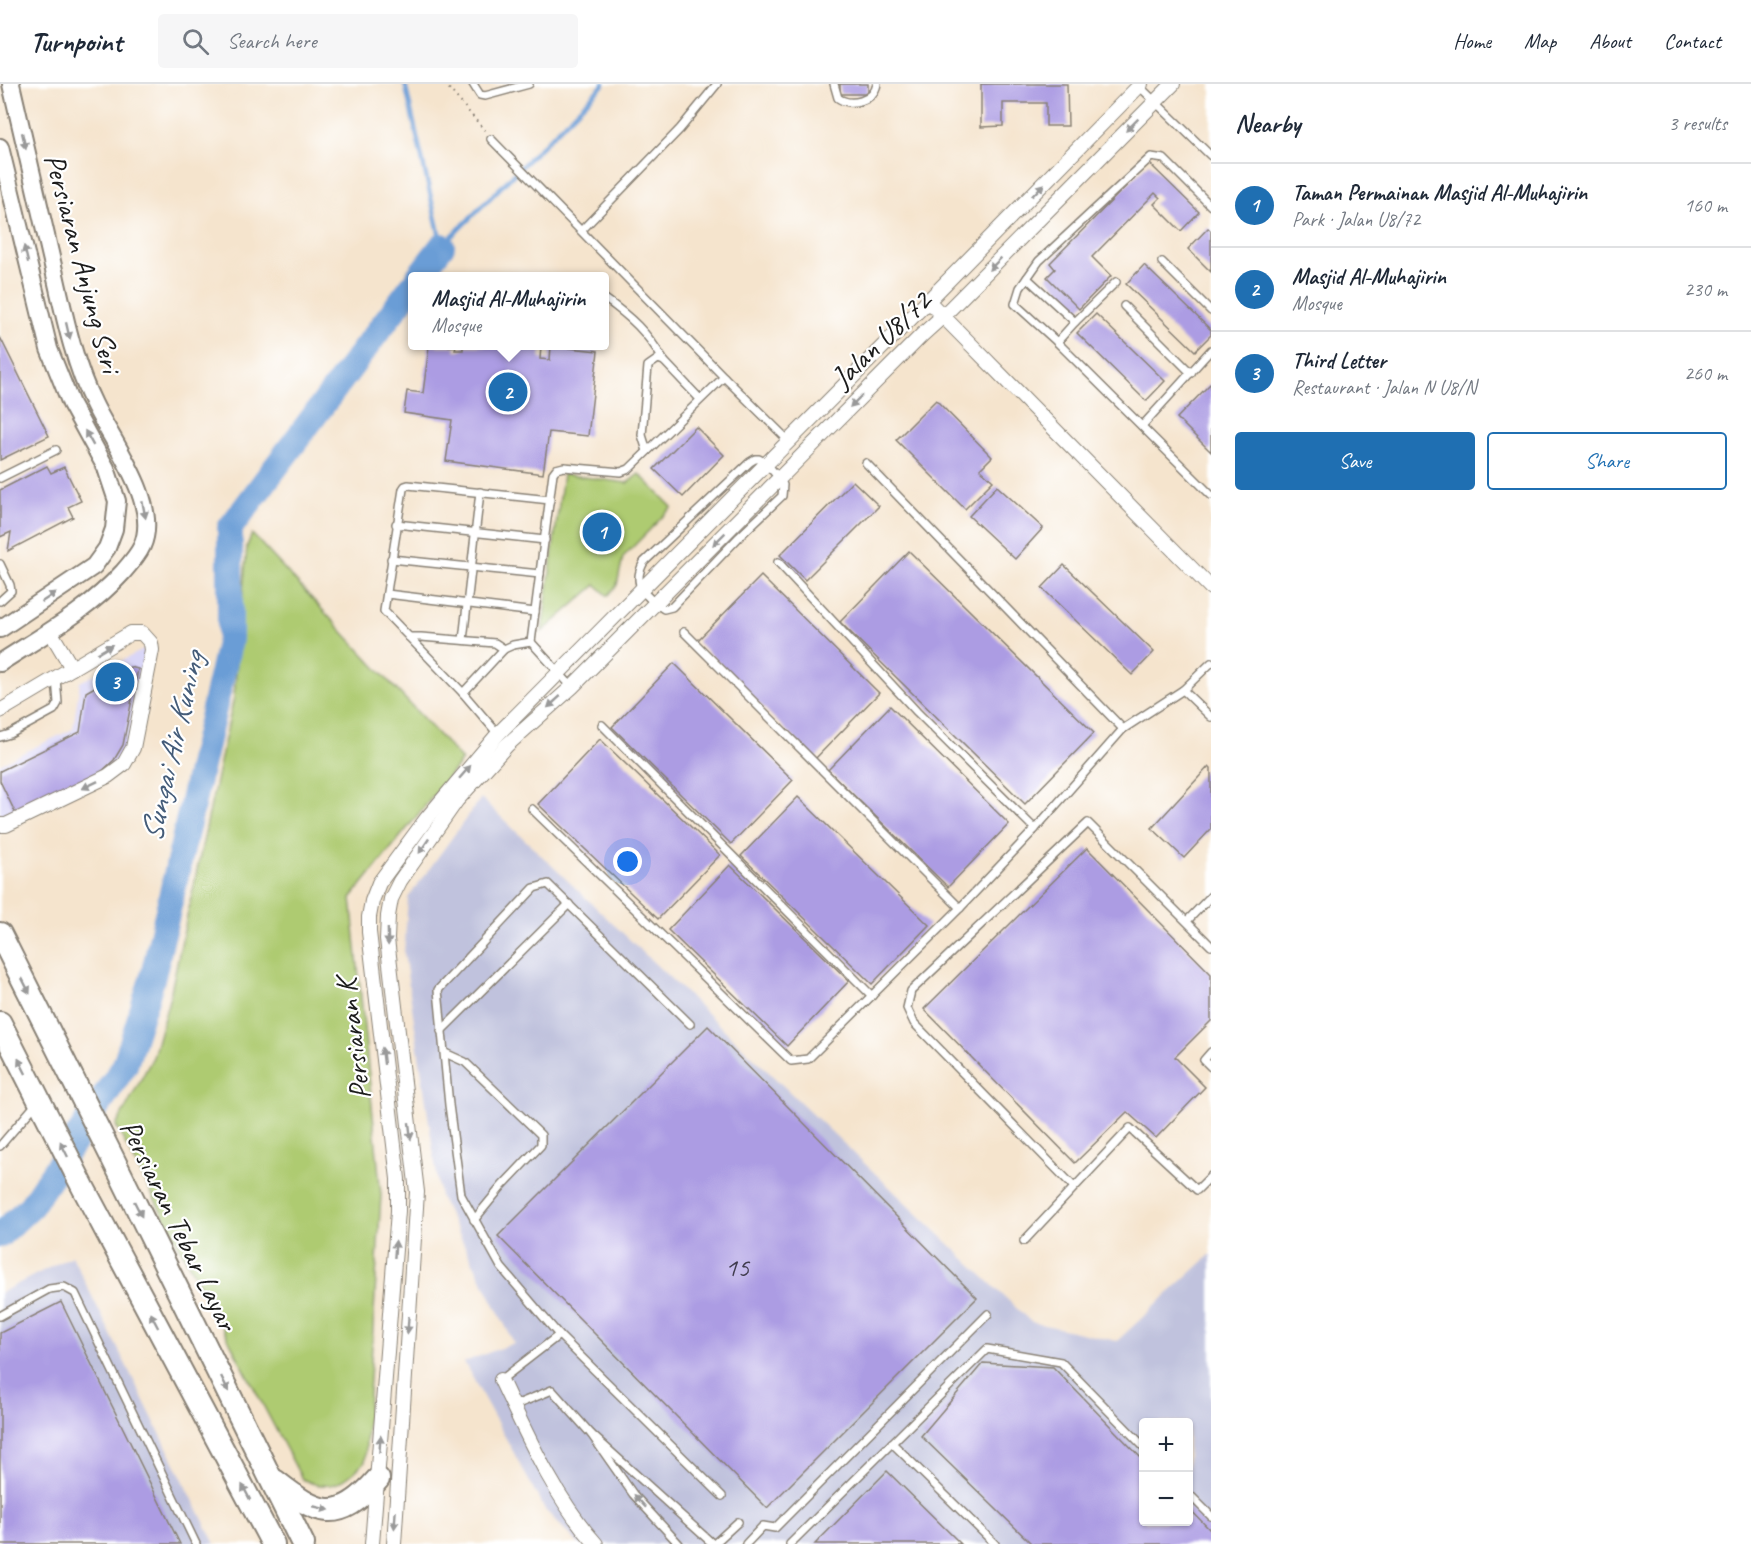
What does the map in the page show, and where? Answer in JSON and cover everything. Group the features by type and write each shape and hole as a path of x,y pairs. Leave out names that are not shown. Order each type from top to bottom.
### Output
{"main road":[{"name":"Persiaran Tebar Layar","path":"0,934 303,1544"},
{"name":"Persiaran Tebar Layar","path":"0,1023 84,1189 273,1544"},
{"path":"271,1479 299,1500 318,1509 331,1510 348,1506 363,1496 378,1479"}],"street":[{"name":"Persiaran Anjung Seri","path":"0,663 82,611 110,587 129,566 142,546 147,528 145,510 139,491 93,403 71,343 11,84"},
{"name":"Jalan U8/72","path":"627,632 1173,84"},
{"name":"Jalan U8/72","path":"613,617 928,301 1139,85"},
{"name":"Persiaran Anjung Seri","path":"0,147 50,349 71,404 106,468 117,501 114,529 107,548 94,566 0,629"},
{"path":"928,301 1211,588"},
{"name":"Persiaran K","path":"394,1544 417,1192 387,939 388,916 392,899 400,881 427,841 502,740 558,673 613,617"},
{"path":"50,631 72,668"},
{"name":"Persiaran K","path":"372,1544 398,1211 398,1179 370,954 369,917 372,901 379,883 427,818 502,740 572,687 627,632"},
{"path":"0,711 131,633 142,633 151,643 152,650 133,748 124,764 108,776 6,825 0,825"},
{"path":"501,1380 557,1492 583,1529 597,1544"}],"lane":[{"path":"473,84 480,95 485,96 530,84"},
{"path":"582,230 680,129 717,84"},
{"path":"834,84 838,98 844,102 864,101 872,96 877,84"},
{"path":"1139,85 1211,156"},
{"path":"491,139 788,440"},
{"path":"1211,206 1164,159 1151,157 1040,261 1020,288 1015,304 1057,342 1211,495"},
{"path":"1162,262 1211,311"},
{"path":"1028,278 1075,322"},
{"path":"1057,342 1116,282"},
{"path":"609,302 636,323 651,339 664,362 700,399"},
{"path":"1124,306 1191,373"},
{"path":"1142,426 1211,350"},
{"path":"647,451 642,435 648,366 658,359 664,362"},
{"path":"572,687 531,642 553,473 556,469 564,467 621,472 629,469 724,377"},
{"path":"0,477 56,450"},
{"path":"866,463 1123,729"},
{"path":"766,464 779,478"},
{"path":"502,740 462,693 384,611 396,524 405,486 550,500"},
{"path":"463,640 480,492"},
{"path":"396,524 545,540"},
{"path":"391,559 540,574"},
{"path":"778,562 917,712 1035,829"},
{"path":"0,564 11,591 0,601"},
{"path":"641,589 655,604"},
{"path":"387,594 535,612"},
{"path":"684,632 960,908"},
{"path":"409,637 495,643 504,649"},
{"path":"462,693 504,649 531,642"},
{"path":"532,809 791,1061 808,1059 960,908 1035,829 1123,729 1183,690 1211,663"},
{"path":"0,737 54,710 58,703 56,678"},
{"path":"1183,690 1211,717"},
{"path":"602,725 872,996"},
{"path":"1074,1187 914,1023 907,1008 911,991 1088,823 1211,946"},
{"path":"690,1024 548,885 534,888 438,990 449,1105 461,1195 474,1220 501,1267 559,1335 722,1496"},
{"path":"1187,921 1211,896"},
{"path":"441,1031 569,904"},
{"path":"1211,1052 1204,1059 1211,1067"},
{"path":"445,1053 465,1062 541,1135 542,1145 502,1186 474,1220"},
{"path":"0,1146 42,1104"},
{"path":"1024,1241 1130,1128 1197,1190 1211,1176"},
{"path":"0,1316 49,1289 64,1287 75,1293 196,1544"},
{"path":"746,1544 764,1526 775,1528 988,1314"},
{"path":"501,1380 559,1335"},
{"path":"790,1544 987,1350 1060,1362 1139,1443"},
{"path":"513,1406 552,1390 591,1434 713,1544 738,1522"},
{"path":"591,1434 633,1494 679,1544"},
{"path":"892,1443 995,1544"},
{"path":"1193,1498 1211,1516"}],"path":[{"path":"445,84 491,139"}],"shaded area":[{"path":"147,648 127,751 120,761 106,771 4,820 0,818 0,764 73,729 80,682"},
{"path":"481,798 1031,1322 1117,1341 1211,1254 1211,1544 579,1544 545,1510 464,1362 514,1343 440,1197 404,953 408,898"},
{"path":"72,1256 215,1544 0,1544 0,1293"}],"green space":[{"path":"563,474 627,483 639,474 672,507 623,557 617,585 608,596 596,585 542,632"},
{"path":"252,534 462,760 351,898 381,1195 365,1462 343,1480 329,1485 302,1479 116,1126 153,1057 170,996 234,697 247,546"}],"building":[{"path":"840,84 868,84 868,94 840,94"},
{"path":"981,84 1067,84 1068,126 1046,126 1046,103 1003,103 1003,126 981,127"},
{"path":"1149,163 1199,212 1181,231 1154,204 1160,198 1155,193 1092,257 1111,276 1079,309 1047,277 1055,269 1050,263"},
{"path":"1208,228 1211,231 1211,272 1188,249"},
{"path":"1144,265 1211,330 1211,335 1195,351 1126,284"},
{"path":"1096,314 1165,381 1146,401 1077,333"},
{"path":"0,337 49,436 0,460"},
{"path":"428,350 541,350 540,359 550,360 551,350 598,351 588,436 549,432 543,474 446,461 452,420 404,413 407,391 423,393"},
{"path":"1211,383 1211,452 1177,418"},
{"path":"936,400 992,457 980,469 993,481 965,509 896,440"},
{"path":"696,427 724,455 683,497 654,469"},
{"path":"47,466 51,473 64,467 81,501 68,507 73,517 8,551 11,532 0,537 0,490"},
{"path":"853,481 879,506 805,580 780,555"},
{"path":"997,486 1043,528 1015,559 969,516"},
{"path":"909,551 1094,733 1025,804 840,622"},
{"path":"1064,565 1154,652 1132,675 1042,588"},
{"path":"761,576 879,693 815,759 697,641"},
{"path":"674,663 793,780 731,844 612,727"},
{"path":"130,667 138,669 123,745 114,760 100,773 16,814 0,781 0,771 80,732 86,692"},
{"path":"890,706 1009,824 948,887 828,770"},
{"path":"600,739 720,855 658,919 538,804"},
{"path":"1209,766 1211,768 1211,829 1184,858 1152,828"},
{"path":"798,797 929,925 872,984 741,856"},
{"path":"1087,848 1211,974 1211,1021 1175,1057 1205,1087 1156,1138 1127,1112 1075,1163 924,1009"},
{"path":"730,865 849,981 787,1046 668,930"},
{"path":"708,1026 977,1298 767,1508 498,1236"},
{"path":"61,1302 180,1544 0,1544 0,1333"},
{"path":"983,1363 1053,1367 1139,1456 1139,1526 1193,1526 1193,1512 1211,1531 1211,1544 1032,1544 921,1436"},
{"path":"887,1471 961,1544 815,1544"}],"waterway":[{"path":"405,84 442,246"},
{"name":"Sungai Air Kuning","path":"442,246 604,84"},
{"name":"Sungai Air Kuning","path":"422,272 442,246"},
{"name":"Sungai Air Kuning","path":"0,1235 31,1206 125,1065 153,976 230,639 230,528 408,291"}],"place":[{"name":"Masjid Al-Muhajirin","path":"508,392"},
{"name":"Taman Permainan Masjid Al-Muhajirin","path":"602,532"},
{"name":"Third Letter","path":"115,682"}]}
